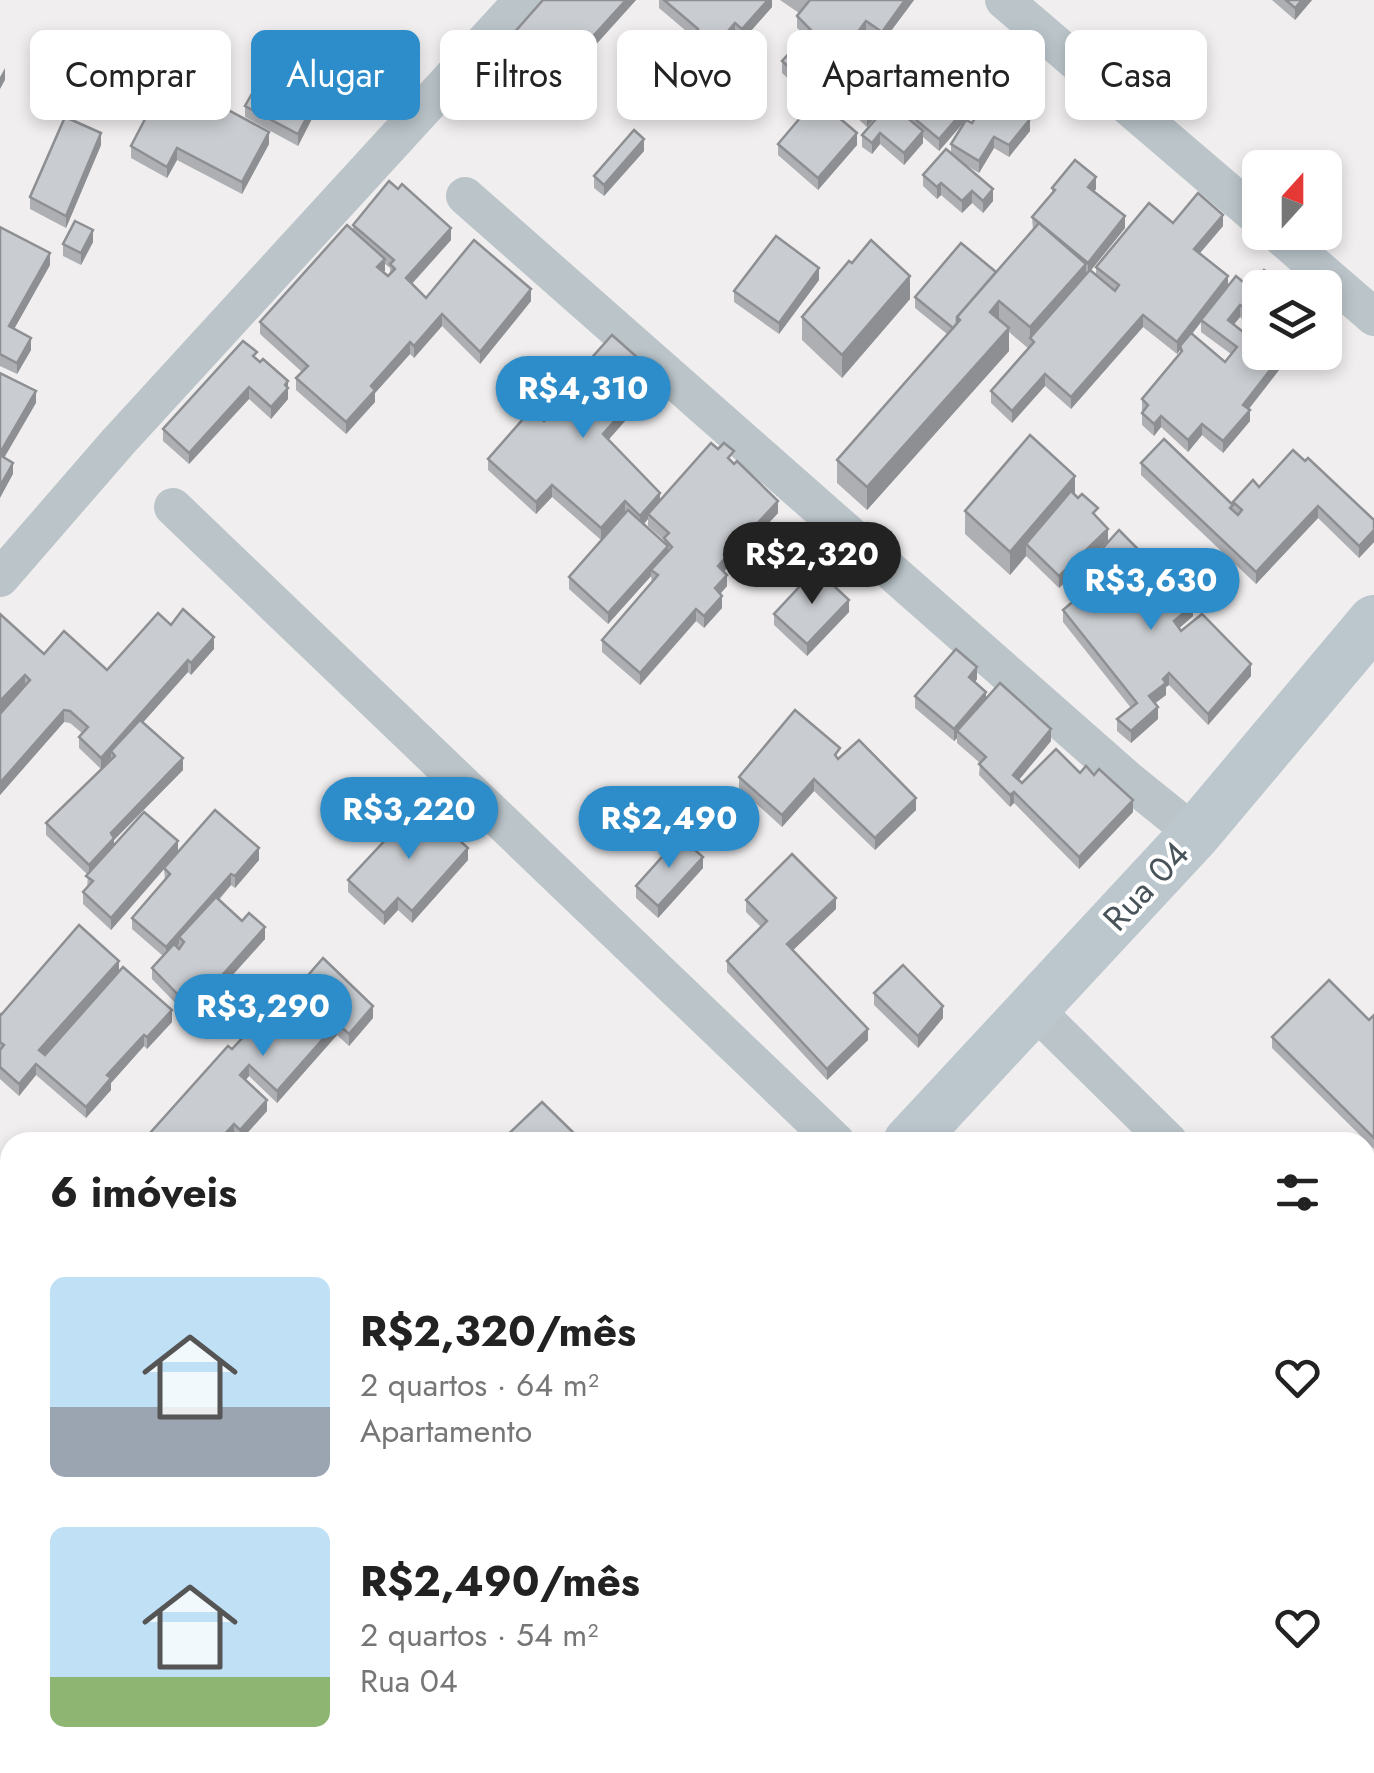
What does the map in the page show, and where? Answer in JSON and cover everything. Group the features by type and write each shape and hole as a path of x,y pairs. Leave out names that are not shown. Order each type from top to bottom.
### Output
{"street":[{"path":"0,578 118,442 523,0"},
{"path":"1004,0 1242,204"},
{"path":"464,196 1128,780 1195,834"},
{"path":"1297,250 1374,317"},
{"path":"173,507 826,1132"},
{"name":"Rua 04","path":"918,1132 1195,834 1374,621"},
{"path":"1034,1008 1159,1132"}],"building":[{"path":"543,0 626,0 597,32 516,30"},
{"path":"664,0 768,0 742,29 735,23 729,30 698,29"},
{"path":"810,0 905,0 883,30 866,21 859,30 811,30 797,16"},
{"path":"1286,0 1302,0 1295,8"},
{"path":"231,112 269,132 242,182 177,148 167,167 131,146 145,120 231,120"},
{"path":"64,120 101,133 66,216 30,197"},
{"path":"272,120 305,120 298,134"},
{"path":"798,120 842,120 857,133 818,178 778,144"},
{"path":"875,120 910,120 923,131 904,153 880,133 872,143 862,135"},
{"path":"916,120 955,120 939,139"},
{"path":"966,120 1029,120 1009,145 994,137 979,161 951,144"},
{"path":"634,130 644,139 604,185 594,176"},
{"path":"946,149 993,189 983,201 972,191 962,201 941,183 937,187 923,175"},
{"path":"1075,160 1096,177 1088,187 1125,216 1088,263 1032,217"},
{"path":"389,181 398,189 402,184 451,228 406,278 426,298 474,240 531,289 480,352 442,314 414,346 410,342 346,422 296,378 308,366 260,322 347,225 385,259 377,267 388,276 395,269 390,264 394,260 353,225"},
{"path":"1198,193 1223,215 1194,249 1228,276 1177,342 1143,315 1071,397 1045,374 1012,411 991,391 1034,342 1030,338 1090,270 1115,291 1119,285 1096,267 1149,203 1173,223"},
{"path":"75,221 93,230 81,253 63,244"},
{"path":"1039,223 1086,264 1030,327 999,301 990,312 1009,328 867,487 837,460"},
{"path":"0,227 50,253 9,326 31,338 17,363 0,354"},
{"path":"776,236 819,268 779,323 734,291"},
{"path":"871,240 910,276 842,355 802,317"},
{"path":"961,243 996,272 957,317 953,328 915,297"},
{"path":"1236,276 1242,281 1242,306 1228,320 1242,331 1242,370 1270,370 1243,405 1250,410 1223,441 1202,424 1188,440 1161,416 1154,424 1142,413 1148,405 1142,399 1182,351 1180,346 1191,333 1225,362 1237,347 1201,320"},
{"path":"612,335 656,374 603,434 660,493 640,516 625,501 601,528 552,485 536,502 488,459 531,410 544,421 547,418 543,413 591,366 587,363"},
{"path":"243,341 257,352 253,356 260,362 263,359 288,381 288,388 271,407 249,387 189,453 163,429"},
{"path":"0,373 36,391 0,453"},
{"path":"1030,435 1075,476 1010,552 965,511"},
{"path":"1164,439 1233,505 1230,508 1238,515 1242,510 1233,502 1253,480 1259,487 1293,450 1305,461 1308,458 1374,520 1374,530 1359,546 1318,506 1256,572 1141,463"},
{"path":"711,443 718,449 724,443 734,451 728,458 734,464 737,461 778,501 718,566 727,575 715,588 722,596 704,616 696,609 640,673 602,640 658,575 651,570 672,547 664,538 669,533 648,514"},
{"path":"0,455 13,463 0,486"},
{"path":"1071,491 1078,498 1082,494 1098,508 1093,513 1108,529 1059,576 1026,544"},
{"path":"628,510 668,546 608,613 569,577"},
{"path":"1119,530 1193,605 1174,621 1181,631 1202,614 1251,664 1208,714 1169,673 1163,679 1166,683 1149,696 1158,707 1131,731 1117,719 1137,703 1063,610 1105,575 1091,561"},
{"path":"816,569 849,600 807,644 774,614"},
{"path":"183,609 214,637 191,663 188,660 101,758 79,737 88,727 64,710 0,783 0,714 30,680 25,675 0,701 0,614 44,654 64,631 107,670 158,613 171,625"},
{"path":"956,649 977,667 969,677 986,692 954,729 915,696"},
{"path":"1000,683 1051,729 1013,775 1022,783 1056,749 1080,773 1086,766 1094,775 1099,769 1133,800 1079,857 1014,792 1010,795 979,764 986,757 957,731"},
{"path":"795,710 840,748 835,755 838,759 859,740 916,798 875,838 814,779 782,815 739,777"},
{"path":"140,720 183,758 111,833 114,838 89,865 46,823 115,756 111,751"},
{"path":"419,804 468,848 412,911 398,898 384,913 348,880"},
{"path":"215,810 259,848 166,947 132,918 170,874 164,868"},
{"path":"144,812 178,841 111,918 83,892 93,881 86,876"},
{"path":"680,837 703,857 658,906 636,886"},
{"path":"792,854 836,898 787,944 868,1029 827,1069 727,961 767,921 746,900"},
{"path":"216,897 242,921 249,913 265,927 192,1009 152,968 174,944 179,949 184,942 179,937"},
{"path":"79,925 119,961 39,1050 45,1055 123,967 172,1010 107,1075 111,1078 86,1107 36,1064 19,1084 0,1067 0,1050 4,1045 0,1042 0,1014"},
{"path":"323,958 373,1006 349,1034 337,1023 277,1091 249,1065 240,1075 267,1100 240,1130 234,1124 227,1132 151,1132 228,1046 232,1049 258,1021 264,1026"},
{"path":"903,965 943,1006 918,1036 874,993"},
{"path":"1329,980 1369,1020 1374,1015 1374,1132 1368,1132 1272,1037"},
{"path":"542,1102 573,1132 510,1132"}]}
